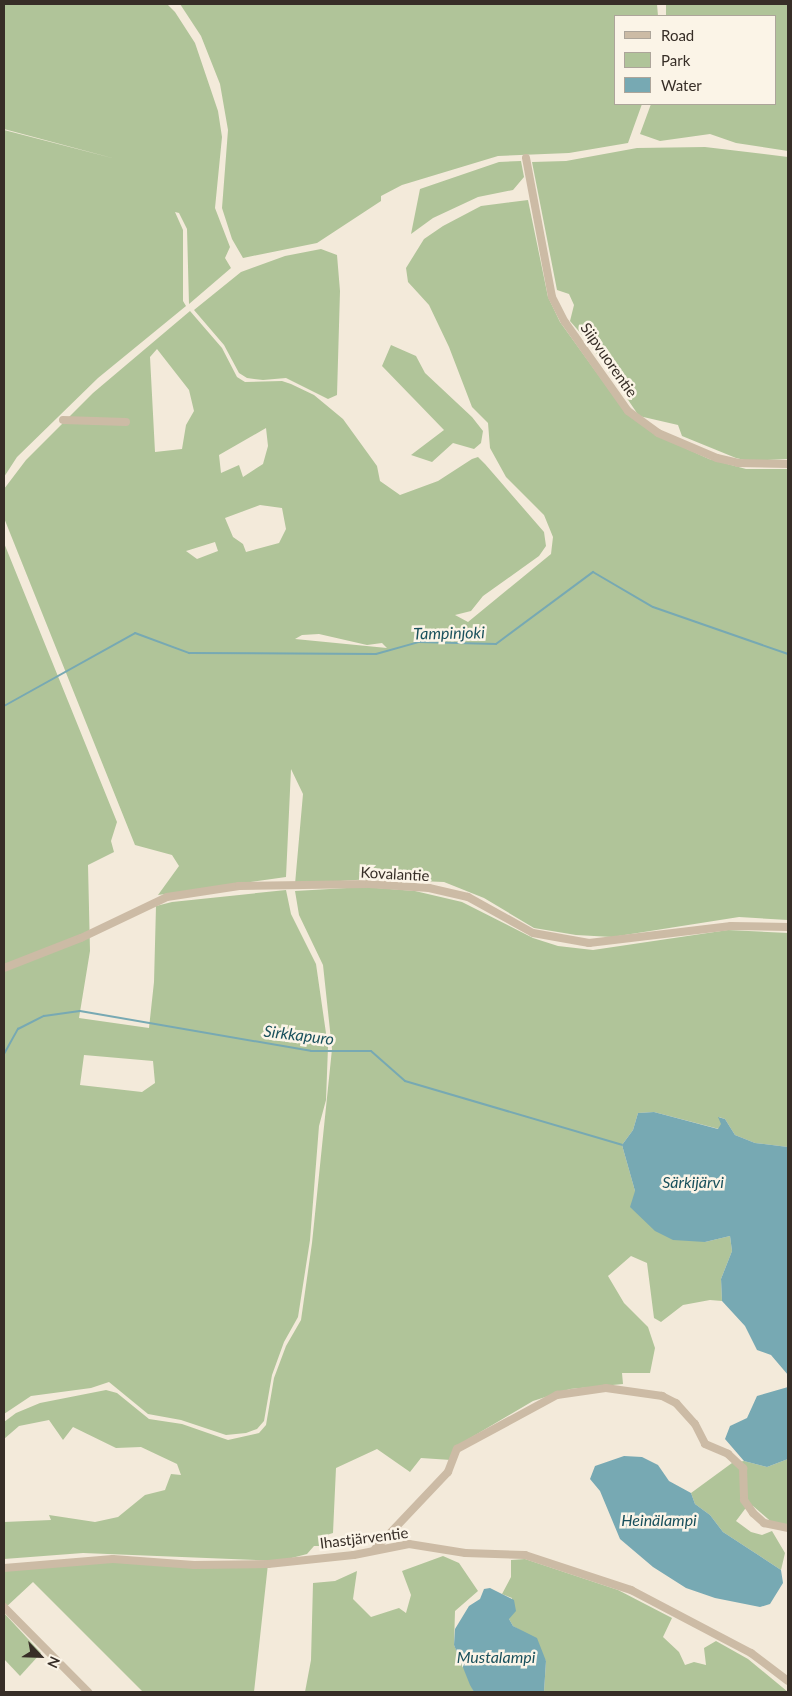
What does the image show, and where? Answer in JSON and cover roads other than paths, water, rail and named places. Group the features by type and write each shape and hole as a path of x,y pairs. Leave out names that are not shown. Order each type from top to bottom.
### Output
{"street":[{"name":"Siipvuorentie","path":"526,158 552,297 565,322 628,411 658,433 717,458 738,463 788,464"},
{"path":"63,420 126,422"},
{"name":"Kovalantie","path":"4,968 81,938 166,897 239,886 370,884 429,888 468,897 533,933 589,942 731,926 788,927"},
{"path":"375,1549 448,1472 457,1449 557,1395 606,1388 662,1396 676,1403 695,1424 705,1444 728,1454 743,1468 744,1500 753,1513 776,1528 788,1528"},
{"name":"Ihastjärventie","path":"4,1568 114,1559 194,1565 268,1564 409,1544 465,1553 526,1555 613,1584 656,1602 751,1653 788,1681"},
{"path":"4,1607 88,1692"}],"water":[{"name":"Särkijärvi","path":"654,1112 718,1129 721,1124 718,1117 725,1119 735,1135 755,1143 788,1147 788,1375 771,1355 757,1350 745,1326 722,1301 721,1279 732,1251 730,1236 705,1242 673,1240 655,1231 630,1207 635,1191 622,1145 633,1130 638,1113"},
{"path":"788,1387 788,1459 767,1467 744,1461 725,1439 730,1426 747,1418 757,1396"},
{"name":"Heinälampi","path":"624,1456 642,1457 658,1465 669,1481 691,1493 695,1504 710,1515 723,1532 781,1570 783,1583 770,1604 760,1607 715,1598 686,1588 653,1567 620,1539 600,1491 590,1479 595,1466"},
{"name":"Mustalampi","path":"490,1588 514,1600 516,1611 509,1619 513,1626 537,1638 546,1661 544,1692 474,1692 470,1685 454,1645 455,1629 469,1606 480,1599 484,1589"}],"waterway":[{"name":"Tampinjoki","path":"4,706 135,633 189,653 376,654 419,642 496,644 593,572 653,607 788,654"},
{"name":"Sirkkapuro","path":"4,1054 18,1029 44,1016 80,1011 311,1051 371,1051 405,1081 622,1145"}]}
